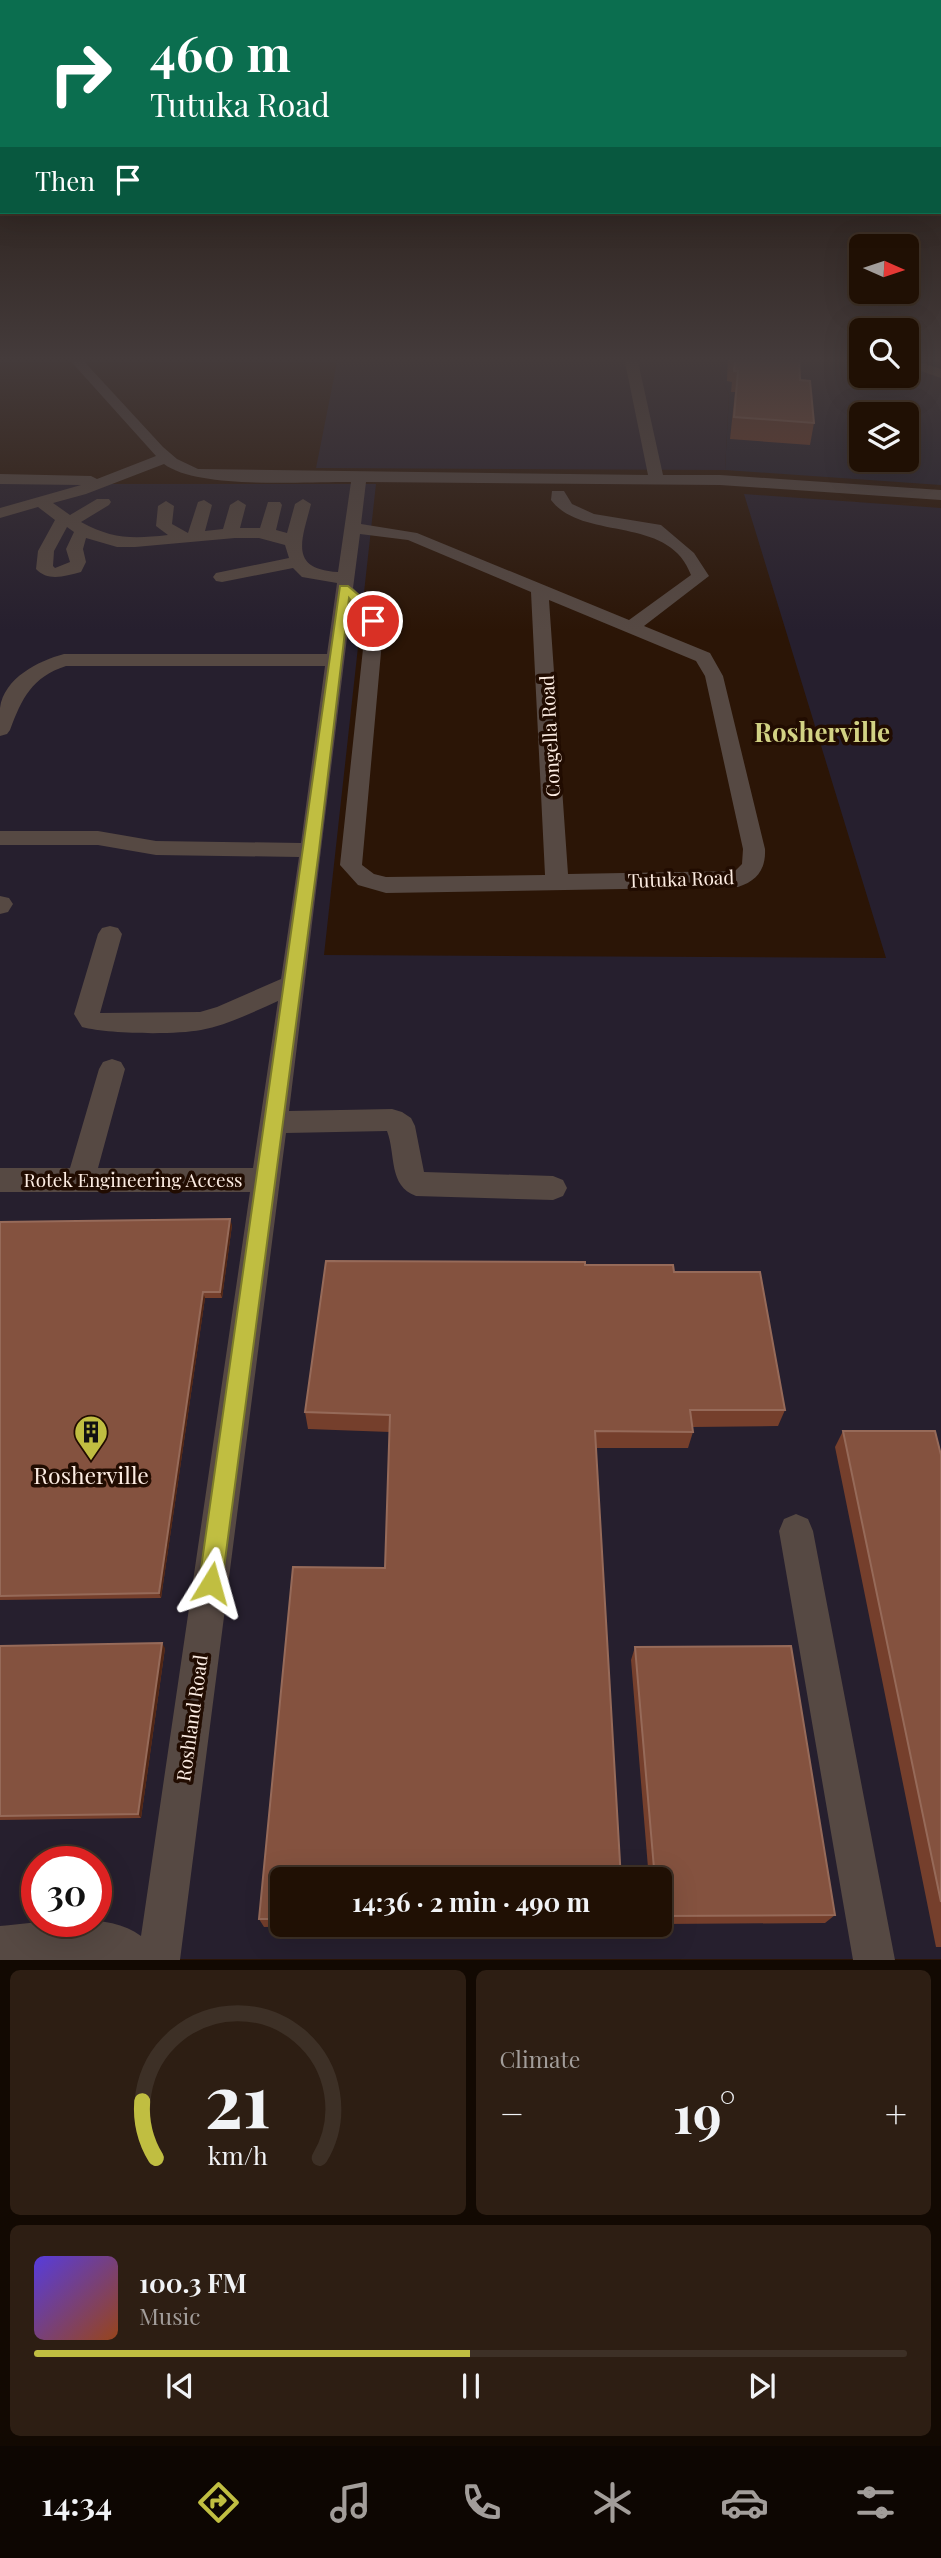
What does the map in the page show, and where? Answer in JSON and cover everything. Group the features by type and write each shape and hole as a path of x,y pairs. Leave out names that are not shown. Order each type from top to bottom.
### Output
{"street":[{"path":"0,479 112,479 137,456 141,448"},
{"path":"156,448 165,458 184,470 198,474 317,476 356,502"},
{"path":"650,448 656,478"},
{"path":"602,479 632,469 652,456"},
{"path":"0,513 112,479 165,458"},
{"path":"356,502 388,484 414,477 656,478 941,495"},
{"path":"356,502 414,477"},
{"path":"558,494 559,500 576,513 650,530 681,551 698,569 700,576 632,626"},
{"path":"41,502 72,523 117,542 168,542 230,534 267,534 287,537 293,542"},
{"path":"72,523 74,550 43,560 72,523 103,502"},
{"name":"Roshland Road","path":"159,1959 293,984 356,502"},
{"name":"Tutuka Road","path":"345,583 367,611 374,630 351,865 371,883 386,885 738,879 747,874 754,865 754,849 708,662 695,652 403,533 356,502"},
{"path":"303,504 293,542 296,562 310,574 345,583"},
{"path":"191,537 204,505"},
{"path":"230,534 238,505"},
{"path":"267,534 274,505"},
{"path":"166,506 164,526 191,537"},
{"path":"222,577 296,562"},
{"name":"Congella Road","path":"540,589 557,883"},
{"path":"0,730 18,686 29,676 52,664 73,659 205,663 233,653 281,653 336,660"},
{"path":"0,838 98,838 156,848 311,850"},
{"path":"110,934 87,1014 91,1020 103,1023 200,1021 259,1000 293,984"},
{"path":"81,1180 112,1069"},
{"path":"274,1122 392,1120 401,1126 411,1180 416,1184 553,1188"},
{"name":"Rotek Engineering Access","path":"0,1180 266,1180"},
{"path":"796,1531 874,1959"},
{"path":"0,1947 94,1940 120,1946 138,1959"}],"shaded area":[{"path":"320,448 726,448 725,470 316,468"},
{"path":"726,448 849,448 849,472 919,472 919,448 941,448 941,485 725,470"},
{"name":"Rosherville","path":"0,484 376,484 324,955 886,958 744,494 941,508 941,1959 0,1959"}],"building":[{"name":"Rosherville","path":"230,1219 220,1292 203,1292 159,1593 0,1596 0,1222"},
{"path":"326,1261 585,1262 585,1265 673,1265 674,1272 760,1272 785,1410 690,1410 693,1432 595,1431 620,1867 270,1867 270,1919 259,1919 293,1567 385,1568 390,1415 305,1412"},
{"path":"843,1431 935,1431 941,1455 941,1902"},
{"path":"162,1643 138,1814 0,1816 0,1646"},
{"path":"791,1646 835,1915 672,1916 672,1867 654,1867 635,1647"}],"place":[{"name":"Rosherville","path":"91,1462"}],"district":[{"name":"Rosherville","path":"822,733"}],"route":[{"path":"211,1583 344,588 357,599 373,621"}]}
